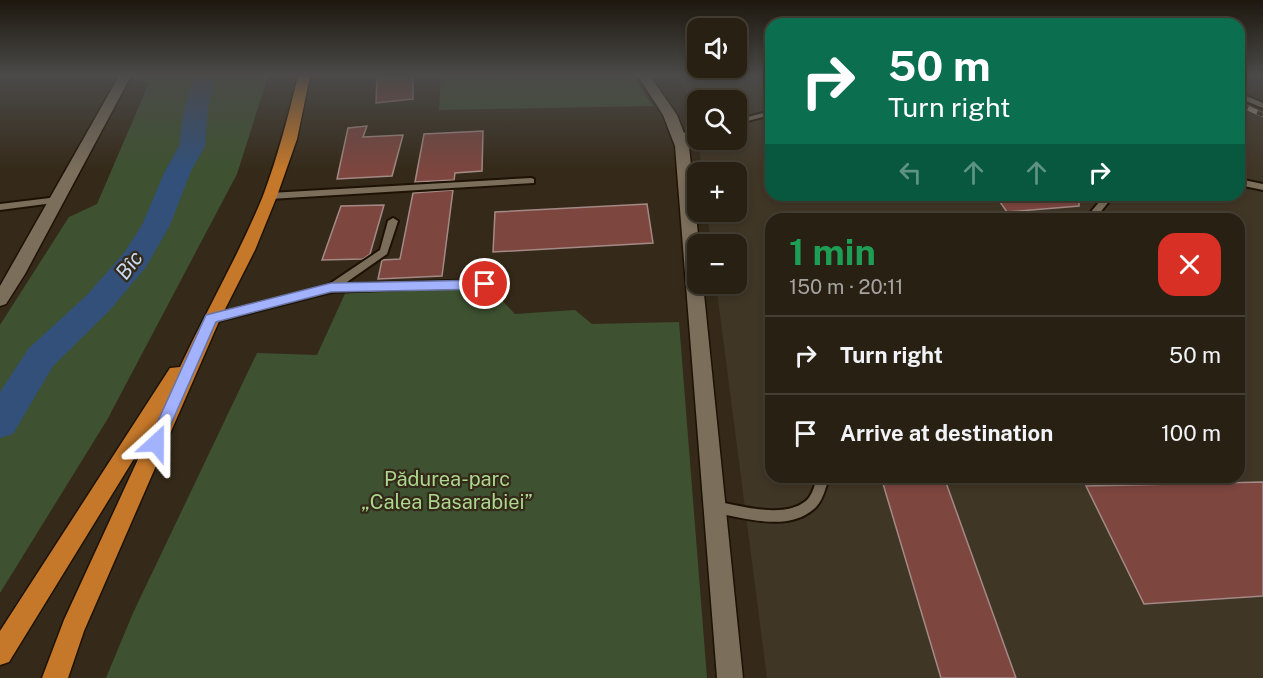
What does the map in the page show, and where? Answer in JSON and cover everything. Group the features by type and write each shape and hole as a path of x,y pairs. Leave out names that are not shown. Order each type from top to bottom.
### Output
{"main road":[{"path":"55,678 73,629 211,319 247,250 270,196 290,139 297,108"},
{"path":"0,653 211,319"}],"street":[{"path":"0,300 17,274 108,108"},
{"path":"665,108 687,131"},
{"path":"690,150 715,507 730,678"}],"lane":[{"path":"747,119 765,115"},
{"path":"270,196 531,181"},
{"path":"1245,183 1263,187"},
{"path":"0,207 58,200"},
{"path":"1095,213 1105,201"},
{"path":"331,288 384,252 393,221"},
{"path":"211,319 331,288 485,284"},
{"path":"715,507 772,516 791,515 812,503 820,483"}],"shaded area":[{"path":"747,108 765,108 765,201 1245,201 1245,110 1263,118 1263,678 767,678 717,294 747,294 747,234 710,234 708,222 747,222 747,162 701,162 700,150 747,150"}],"green space":[{"path":"138,108 258,108 237,174 107,420 0,593 0,325 69,217 97,204"},
{"path":"439,108 565,108 439,110"},
{"name":"Pădurea-parc „Calea Basarabiei”","path":"475,285 492,290 515,314 575,310 592,324 679,322 707,678 106,678 133,613 257,353 317,355 348,287"}],"building":[{"path":"367,126 363,137 403,135 392,176 337,179 348,128"},
{"path":"483,131 482,171 455,173 454,180 415,182 424,134"},
{"path":"453,190 442,276 378,279 382,260 400,259 413,193"},
{"path":"999,201 1079,201 1079,206 1007,212"},
{"path":"647,204 653,243 493,252 495,212"},
{"path":"384,205 370,254 363,259 322,260 341,206"},
{"path":"1263,482 1263,596 1144,604 1086,486 1245,483"},
{"path":"883,483 946,483 1016,678 941,678"}],"waterway":[{"name":"Bîc","path":"0,423 41,357 98,303 135,260 156,225 178,171 192,146 196,108"}],"railway":[{"path":"1247,108 1263,115"}],"route":[{"path":"156,443 211,319 331,288 485,284"}]}
